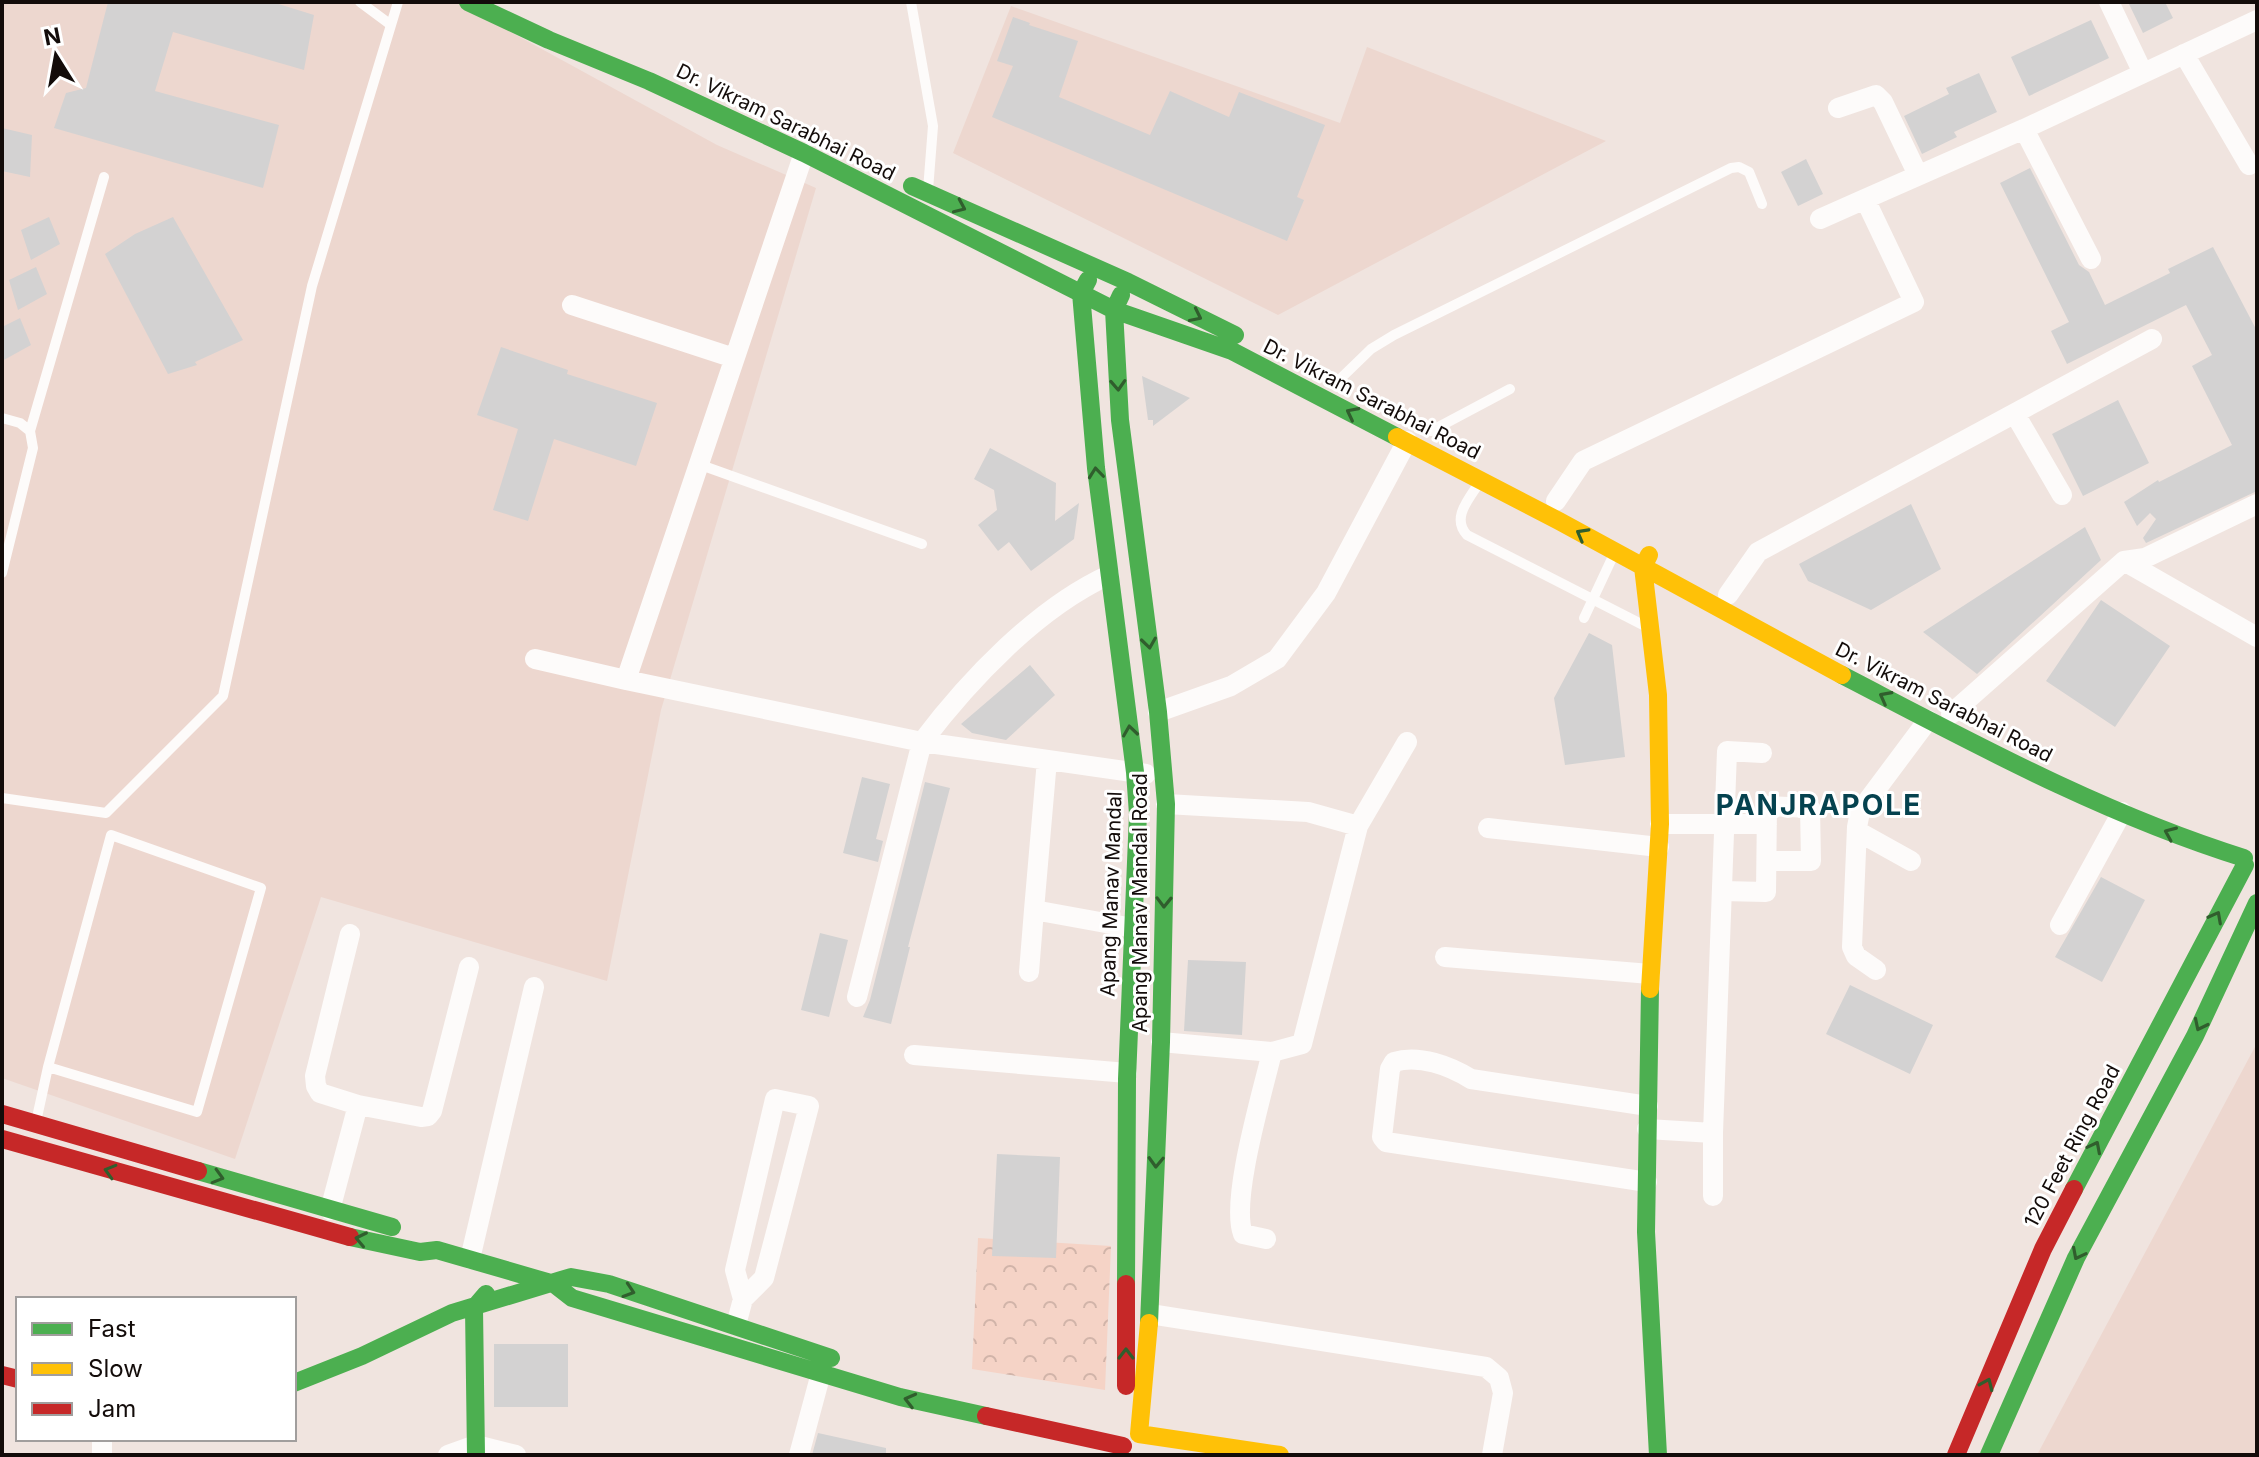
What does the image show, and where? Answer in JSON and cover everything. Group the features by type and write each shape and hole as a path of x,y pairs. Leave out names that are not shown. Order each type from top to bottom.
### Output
{"street":[{"name":"Dr. Vikram Sarabhai Road","path":"468,2 804,153 1114,310 1232,351 1419,432 1454,443"},
{"name":"Dr. Vikram Sarabhai Road","path":"506,2 556,26 656,66 871,166"},
{"path":"2109,2 2143,73"},
{"path":"1820,219 2024,129 2257,20"},
{"path":"2184,54 2249,165"},
{"path":"1838,108 1876,95 1883,102 1918,175"},
{"path":"2024,129 2091,259"},
{"path":"626,680 804,153"},
{"name":"Dr. Vikram Sarabhai Road","path":"899,180 1128,282 1281,356"},
{"path":"1556,501 1583,461 1914,302 1865,199"},
{"path":"1081,293 1095,268"},
{"name":"Apang Manav Mandal Road","path":"1128,282 1114,310 1120,420 1158,712 1166,804 1161,1042 1150,1314 1131,1444"},
{"name":"Apang Manav Mandal","path":"1081,293 1096,468 1138,814 1127,1076 1131,1444"},
{"path":"572,305 734,358"},
{"path":"1728,595 1758,552 2152,339"},
{"name":"Dr. Vikram Sarabhai Road","path":"1330,379 1360,394"},
{"path":"2015,414 2062,495"},
{"name":"Dr. Vikram Sarabhai Road","path":"1419,432 1480,480 1615,552 1647,560 1728,595 2026,754 2112,789"},
{"path":"1158,712 1231,686 1277,659 1326,593 1419,432"},
{"name":"Dr. Vikram Sarabhai Road","path":"1505,472 1647,560 1928,720 2020,768 2189,841 2250,860"},
{"path":"1951,714 2124,561 2145,558 2257,504"},
{"path":"1647,560 1650,629 1658,695 1660,824 1650,974 1646,1232 1658,1455"},
{"path":"2124,561 2257,637"},
{"path":"857,997 922,742 985,669 1053,607 1078,589 1109,575"},
{"path":"535,659 922,742 1135,772 1165,779"},
{"path":"1876,970 1856,956 1852,947 1860,812 1928,720"},
{"path":"1161,1042 1272,1052 1302,1044 1358,826 1407,742"},
{"path":"1713,1196 1727,751 1762,753"},
{"path":"1029,972 1047,760"},
{"path":"1166,804 1308,812 1358,826"},
{"path":"1722,891 1766,892 1767,806 1810,808 1811,861 1767,861"},
{"path":"2060,925 2122,812"},
{"path":"2198,823 2250,860"},
{"path":"1660,824 1767,824"},
{"path":"1488,828 1659,847"},
{"path":"1857,831 1911,861"},
{"name":"120 Feet Ring Road","path":"1956,1455 2043,1249 2250,860"},
{"path":"1989,1455 2076,1258 2195,1036 2257,903"},
{"path":"1034,910 1133,928"},
{"path":"350,934 315,1076 320,1093 358,1105 428,1116 432,1111 469,967"},
{"path":"1445,957 1650,974"},
{"path":"452,1313 465,1273 534,987"},
{"path":"1266,1239 1243,1234 1239,1224 1244,1173 1272,1052"},
{"path":"914,1055 1159,1080"},
{"path":"1647,1182 1386,1142 1382,1137 1390,1069 1394,1062 1405,1059 1451,1066 1471,1079 1648,1106"},
{"path":"736,1325 743,1299 764,1278 809,1106 775,1099 735,1270 743,1299"},
{"path":"324,1232 358,1105"},
{"path":"2,1114 425,1235 437,1250 465,1273 508,1271 554,1284 572,1298 1131,1444 1185,1455"},
{"path":"31,1147 36,1124"},
{"path":"1647,1129 1713,1133"},
{"path":"2,1139 324,1232 420,1252 437,1250"},
{"path":"476,1450 474,1308 508,1271"},
{"path":"296,1382 362,1356 452,1313 571,1277 609,1284 736,1325 824,1365"},
{"path":"1150,1314 1486,1367 1499,1378 1503,1393 1492,1455"},
{"path":"799,1455 824,1365"},
{"path":"1131,1444 1280,1455"},
{"path":"448,1455 476,1450 516,1455"}],"lane":[{"path":"360,2 391,25"},
{"path":"106,813 223,696 312,286 398,2"},
{"path":"911,2 933,126 925,214"},
{"path":"1330,379 1394,335 1731,168 1739,167 1749,172 1762,204"},
{"path":"2,573 33,448 30,431 104,177"},
{"path":"1419,432 1510,389"},
{"path":"2,418 20,423 30,431"},
{"path":"698,464 922,544"},
{"path":"1480,480 1460,513 1462,529 1467,535 1650,629"},
{"path":"1584,618 1615,552"},
{"path":"2,798 106,813"},
{"path":"36,1124 48,1067 111,835 106,813"},
{"path":"48,1067 197,1112 261,888 111,835"}],"shaded area":[{"path":"2,2 456,2 717,145 816,188 661,710 607,981 321,897 235,1159 2,1078"},
{"path":"1011,6 1340,123 1367,47 1606,141 1278,315 953,153"},
{"path":"2257,1043 2257,1455 2037,1455"}],"green space":[{"path":"978,1238 1111,1246 1105,1390 972,1369"}],"building":[{"path":"108,2 272,2 314,15 304,70 173,32 155,91 279,125 263,188 54,128 66,93 86,88"},
{"path":"2128,2 2165,2 2173,18 2143,33"},
{"path":"1013,17 1078,41 1059,97 1150,135 1170,91 1229,117 1239,92 1325,125 1297,197 1304,200 1287,241 992,117 1013,66 997,61"},
{"path":"2091,20 2109,58 2029,96 2011,57"},
{"path":"1979,73 1997,112 1954,132 1957,137 1922,154 1904,116 1949,94 1946,88"},
{"path":"2,128 32,135 30,177 2,171"},
{"path":"1806,159 1823,194 1798,206 1781,172"},
{"path":"2030,168 2079,265 2089,272 2105,305 2170,273 2168,269 2213,247 2257,331 2257,491 2146,543 2143,538 2156,519 2150,513 2137,526 2124,502 2158,480 2232,445 2192,366 2212,355 2186,305 2067,364 2051,331 2069,322 2000,183"},
{"path":"49,217 60,244 31,260 21,230"},
{"path":"173,217 243,340 195,362 197,365 168,374 105,254 135,234"},
{"path":"36,267 47,294 18,310 9,280"},
{"path":"20,318 31,345 2,361 2,327"},
{"path":"501,347 568,370 567,374 657,403 636,466 554,439 528,521 493,510 518,429 477,415"},
{"path":"1142,376 1190,398 1153,426 1153,420 1148,420"},
{"path":"2118,400 2149,463 2083,496 2052,434"},
{"path":"990,448 1056,483 1055,521 1079,503 1074,539 1031,571 1009,542 998,551 978,525 997,510 994,490 974,479"},
{"path":"1911,504 1941,569 1871,610 1808,581 1799,564"},
{"path":"2085,527 2101,560 1977,674 1923,632"},
{"path":"2101,600 2170,646 2115,727 2046,681"},
{"path":"1589,633 1612,645 1625,757 1565,765 1554,698"},
{"path":"1030,665 1055,695 1006,740 972,733 961,724"},
{"path":"862,777 890,784 876,839 883,841 878,862 843,853"},
{"path":"925,782 950,788 891,1024 863,1017 870,1000"},
{"path":"2101,877 2145,900 2102,982 2055,957"},
{"path":"820,933 848,940 829,1017 801,1010"},
{"path":"1188,960 1246,962 1242,1035 1184,1031"},
{"path":"1850,985 1933,1025 1910,1074 1826,1034"},
{"path":"997,1154 1060,1157 1056,1258 992,1256"},
{"path":"494,1344 568,1344 568,1407 494,1407"},
{"path":"818,1433 886,1448 886,1455 812,1455"}],"traffic: fast":[{"path":"468,2 804,153 1114,310 1232,351 1397,437"},
{"path":"912,186 1128,282 1235,335"},
{"path":"1088,280 1081,293 1096,468 1138,814 1127,1079 1126,1284"},
{"path":"1121,295 1114,310 1120,420 1158,712 1166,804 1161,1042 1149,1323"},
{"path":"1842,675 2089,799 2244,858"},
{"path":"2074,1189 2245,865"},
{"path":"1989,1455 2076,1258 2195,1036 2257,903"},
{"path":"1650,989 1646,1232 1658,1455"},
{"path":"198,1171 392,1227"},
{"path":"350,1237 420,1252 437,1250 554,1284 572,1298 900,1397 986,1416"},
{"path":"296,1382 362,1356 452,1313 571,1277 609,1284 831,1358"},
{"path":"476,1455 474,1308 486,1294"}],"traffic: slow":[{"path":"1397,437 1842,675"},
{"path":"1649,555 1643,567 1658,695 1660,824 1650,989"},
{"path":"1149,1323 1139,1434 1280,1455"}],"traffic: jam":[{"path":"2,1114 198,1171"},
{"path":"2,1139 350,1237"},
{"path":"1956,1455 2043,1249 2074,1189"},
{"path":"1126,1284 1126,1386"},
{"path":"2,1375 16,1378"},
{"path":"986,1416 1123,1446"}],"district":[{"name":"PANJRAPOLE","path":"1819,805"}]}
